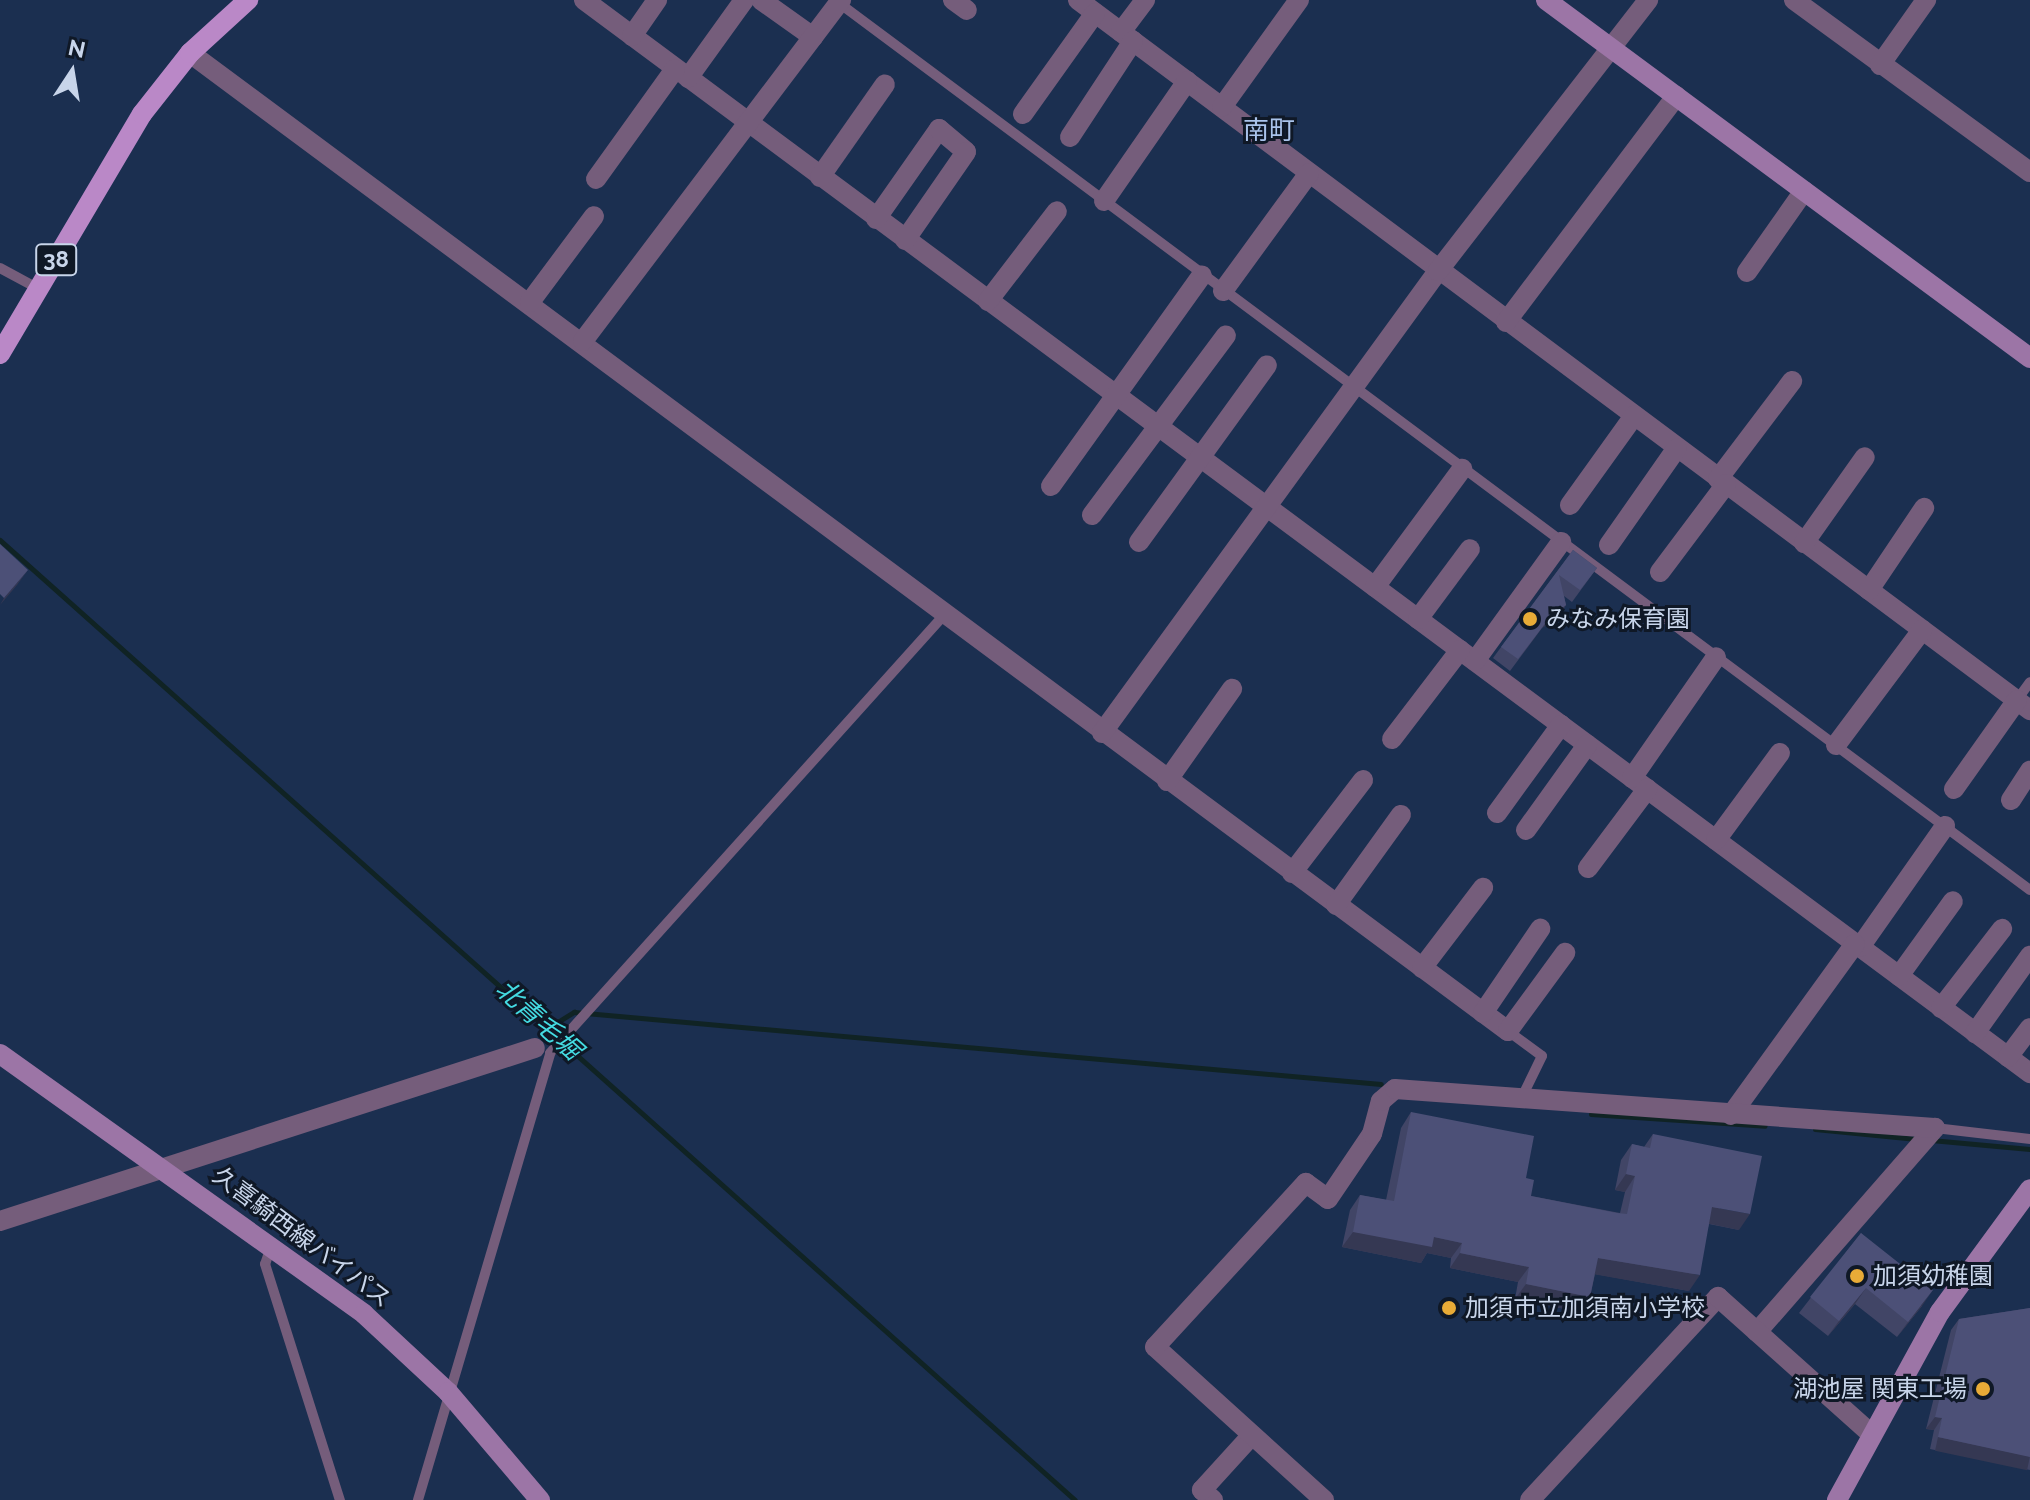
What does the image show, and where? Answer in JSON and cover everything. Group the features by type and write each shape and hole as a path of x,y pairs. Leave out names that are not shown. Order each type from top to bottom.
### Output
{"main road":[{"name":"38","path":"0,354 122,146 190,53 248,0"},
{"path":"1546,0 2030,358"},
{"name":"久喜騎西線バイパス","path":"0,1054 273,1244 448,1392 540,1500"},
{"path":"1837,1500 1869,1432 1940,1312 2030,1189"}],"street":[{"path":"632,36 657,0"},
{"path":"596,179 744,0"},
{"path":"761,0 813,37"},
{"path":"1070,137 1145,0"},
{"path":"1222,107 1299,0"},
{"path":"1102,733 1264,505 1438,271 1648,0"},
{"path":"1794,0 2030,172"},
{"path":"1880,65 1926,0"},
{"path":"583,341 840,1"},
{"path":"591,2 748,124 2030,1073"},
{"path":"1023,114 1083,3 1506,322 2024,705 1954,789"},
{"path":"190,53 583,341 1102,733 1508,1031 1565,953"},
{"path":"1104,201 1187,81"},
{"path":"820,177 885,84"},
{"path":"1506,322 1676,96"},
{"path":"876,219 939,129 966,152 905,240"},
{"path":"1223,291 1309,173"},
{"path":"1747,272 1804,191"},
{"path":"988,301 1057,211"},
{"path":"530,302 594,216"},
{"path":"1051,486 1202,275"},
{"path":"1092,515 1226,335"},
{"path":"1139,542 1267,365"},
{"path":"1660,572 1792,381"},
{"path":"1570,505 1634,416"},
{"path":"1609,545 1677,448"},
{"path":"1804,543 1865,457"},
{"path":"1375,587 1462,469"},
{"path":"1869,590 1924,508"},
{"path":"1392,739 1468,656 1561,542"},
{"path":"1418,619 1470,549"},
{"path":"1836,745 1922,630"},
{"path":"1588,868 1716,657"},
{"path":"1167,781 1232,689"},
{"path":"1497,813 1561,725"},
{"path":"1526,830 1587,745"},
{"path":"1716,840 1780,753"},
{"path":"2011,800 2030,771"},
{"path":"1292,873 1363,780"},
{"path":"1336,905 1401,815"},
{"path":"1731,1115 1945,826"},
{"path":"1422,968 1483,888"},
{"path":"1899,976 1953,901"},
{"path":"1483,1013 1540,929"},
{"path":"1941,1008 2002,929"},
{"path":"1975,1033 2030,956"},
{"path":"2008,1057 2030,1028"},
{"path":"0,1221 163,1167 546,1050"},
{"path":"1324,1500 1155,1347 1306,1183 1328,1199 1372,1134 1381,1101 1395,1089 1520,1101 1935,1128"},
{"path":"1757,1332 1935,1128"},
{"path":"1530,1500 1718,1297 1869,1432"},
{"path":"1213,1500 1202,1490 1252,1435"}],"lane":[{"path":"840,1 1352,388 2030,890"},
{"path":"0,268 39,289"},
{"path":"418,1500 546,1050 570,1032 945,614"},
{"path":"2024,705 2030,682"},
{"path":"1508,1031 1542,1056 1520,1101"},
{"path":"1935,1128 2030,1139"},
{"path":"273,1244 265,1264 340,1500"}],"building":[{"path":"0,544 28,570 4,598 0,594"},
{"path":"1573,550 1597,568 1580,590 1559,575 1566,605 1550,617 1518,659 1501,647"},
{"path":"1411,1112 1534,1136 1526,1178 1534,1180 1531,1196 1617,1213 1627,1214 1635,1176 1626,1174 1632,1144 1650,1148 1653,1134 1762,1156 1750,1214 1712,1207 1700,1275 1598,1258 1590,1297 1526,1284 1529,1267 1460,1253 1462,1243 1434,1237 1432,1247 1353,1232 1360,1195 1394,1201"},
{"name":"加須幼稚園","path":"1861,1233 1933,1290 1908,1322 1866,1288 1839,1321 1810,1297"},
{"name":"湖池屋 関東工場","path":"2030,1308 2030,1457 1938,1437 1942,1418 1935,1417 1959,1319"}],"waterway":[{"name":"北青毛堀","path":"0,540 1075,1500"},
{"path":"548,1028 574,1012 1381,1084"},
{"path":"1591,1114 1765,1126"},
{"path":"1815,1129 1917,1139"},
{"path":"1931,1140 2030,1149"}],"place":[{"name":"みなみ保育園","path":"1530,619"},
{"name":"加須幼稚園","path":"1857,1276"},
{"name":"加須市立加須南小学校","path":"1449,1308"},
{"name":"湖池屋 関東工場","path":"1983,1389"}],"district":[{"name":"南町","path":"1269,131"}]}
